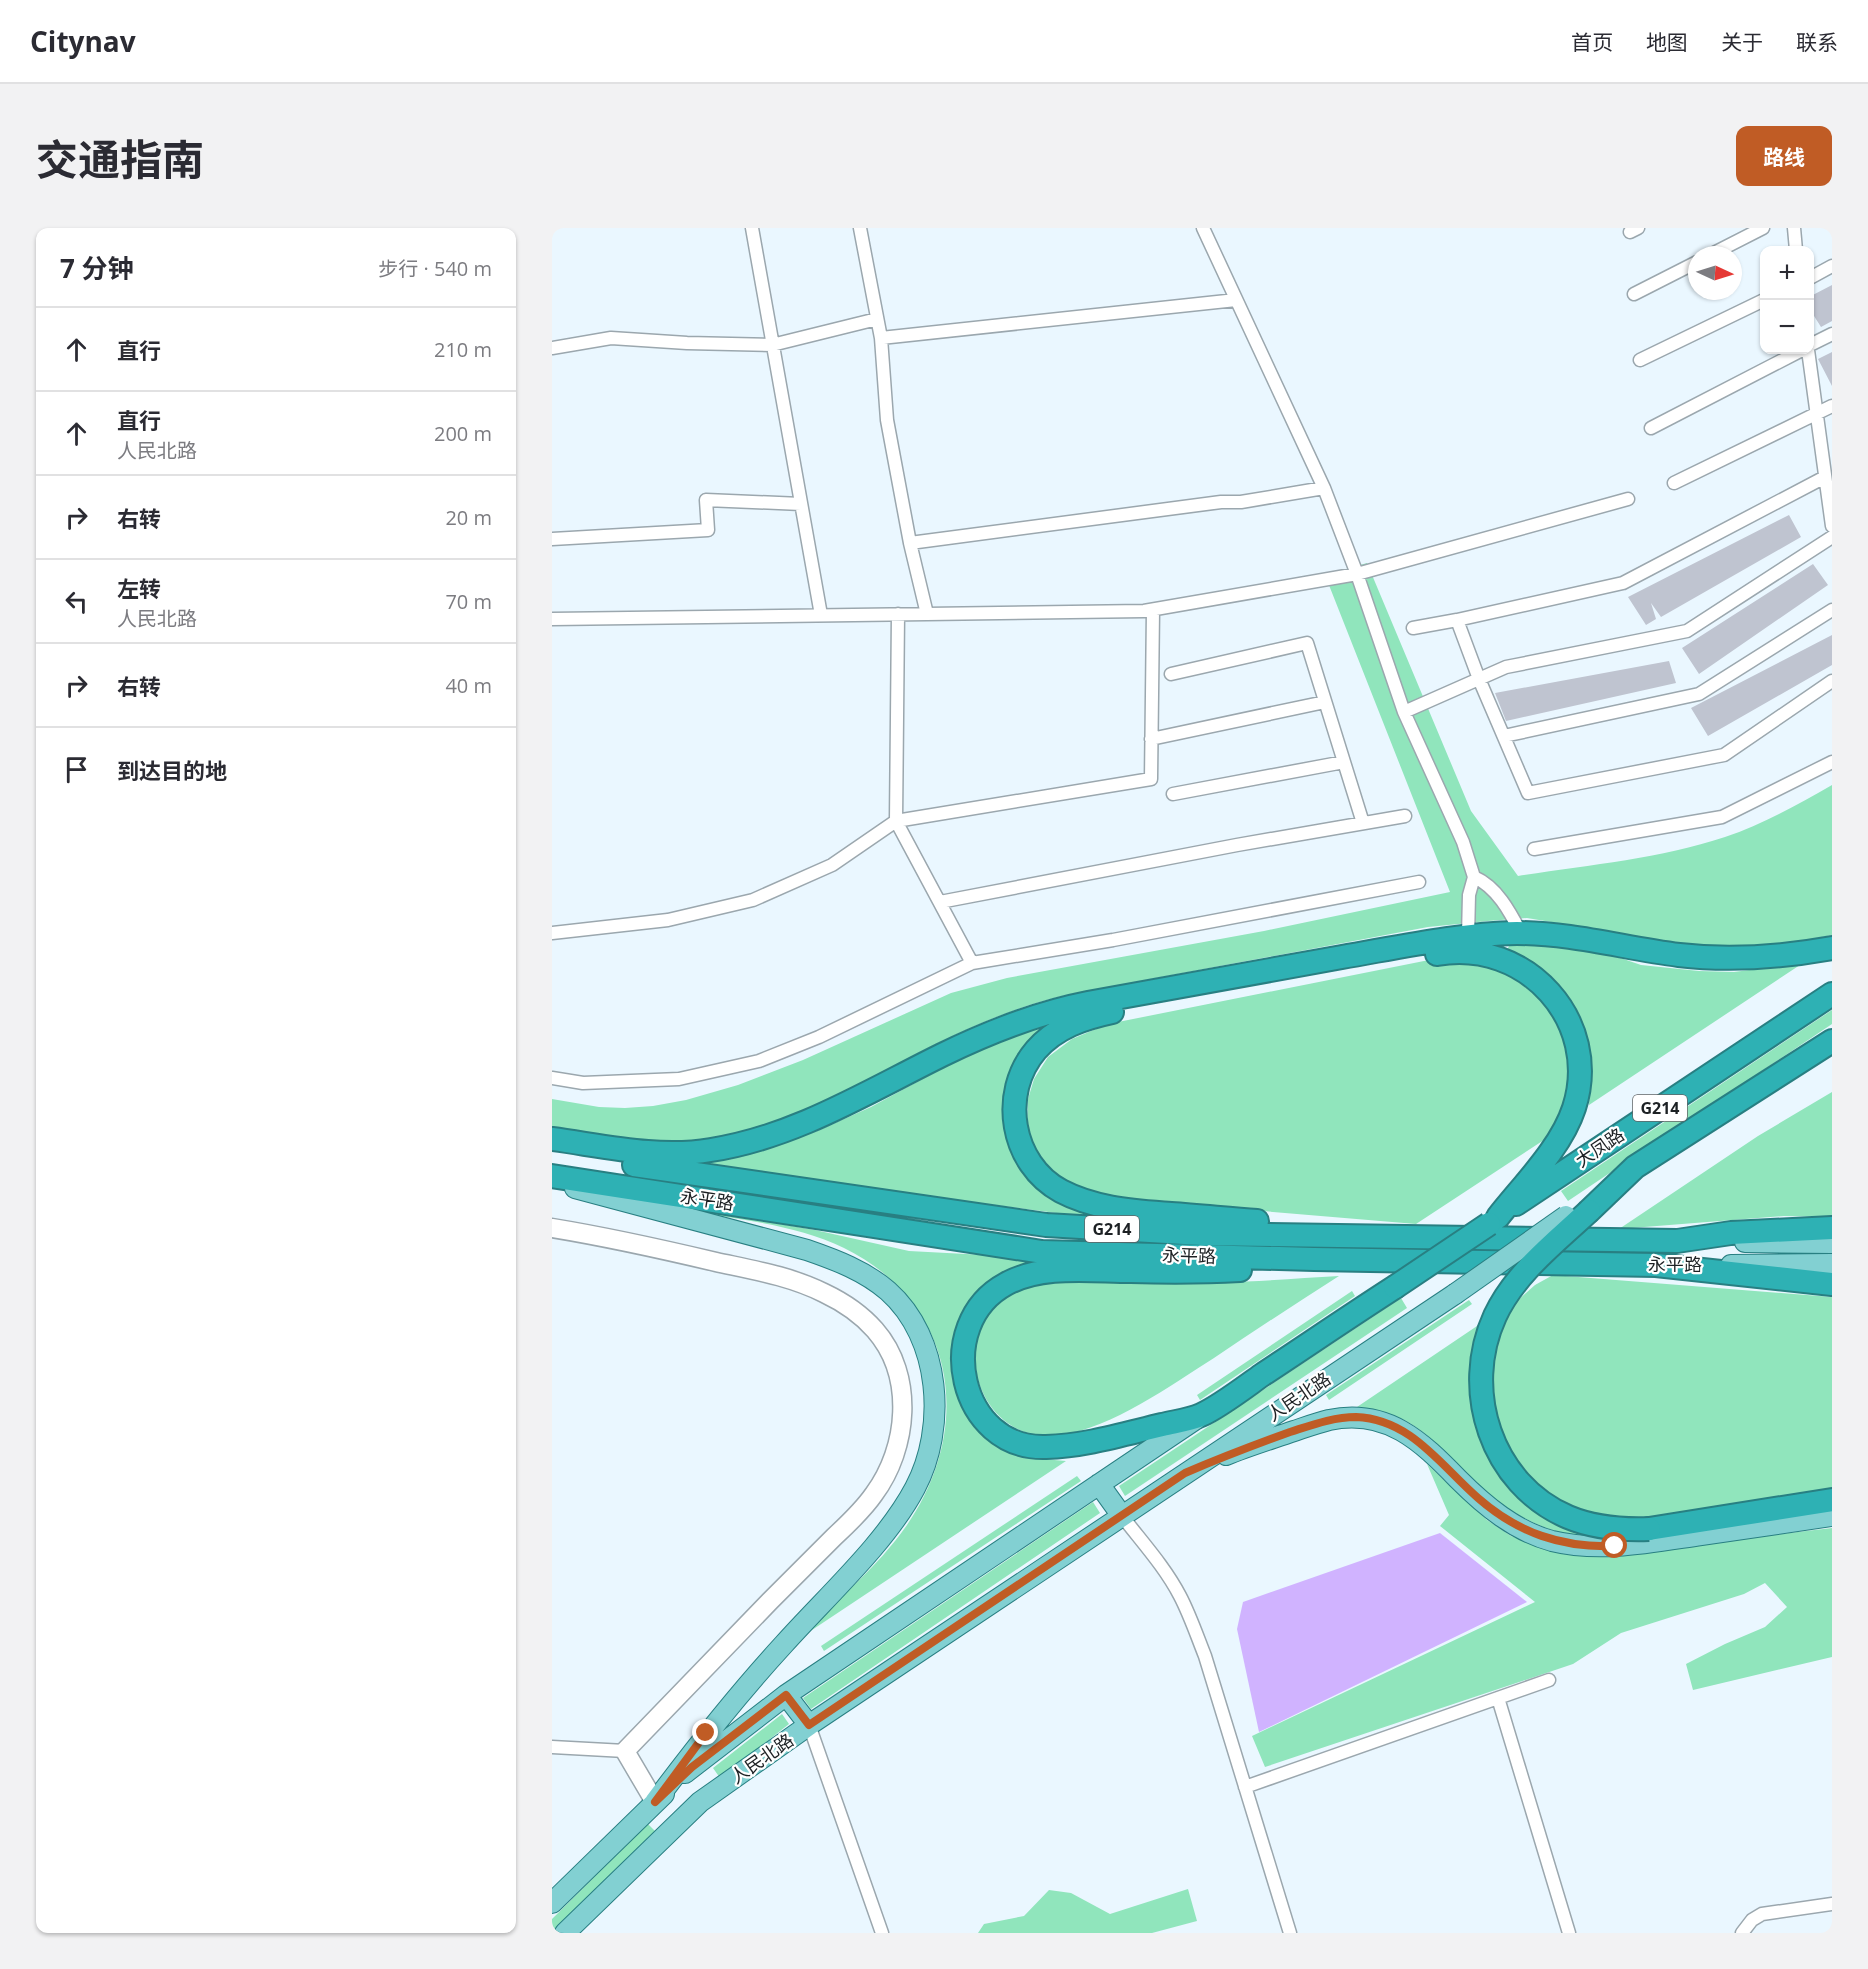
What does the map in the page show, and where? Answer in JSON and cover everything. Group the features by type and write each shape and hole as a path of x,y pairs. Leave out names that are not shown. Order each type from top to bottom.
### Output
{"highway":[{"path":"552,1139 664,1153 695,1152 732,1146 797,1126 968,1042 1060,1009 1088,1002 1468,936 1521,933 1578,937 1702,957 1774,956 1832,948"},
{"path":"1335,1236 1311,1228 1292,1225 1110,1208 1058,1190 1032,1168 1017,1136 1016,1093 1026,1065 1042,1044 1060,1030 1079,1021 1103,1014 1442,953 1474,953 1500,958 1528,972 1552,995 1572,1030 1579,1071 1575,1105 1562,1134 1493,1220"},
{"name":"大凤路","path":"1493,1220 1832,994"},
{"name":"大凤路","path":"1832,1041 1635,1167 1522,1274 1498,1309 1489,1331 1482,1358 1480,1388 1489,1431 1504,1462 1518,1480 1540,1501 1566,1516 1590,1525 1618,1529 1649,1529 1832,1500"},
{"path":"1802,1060 1832,1053"},
{"name":"永平路","path":"552,1153 1046,1225 1202,1234 1677,1241"},
{"name":"永平路","path":"552,1176 1042,1252 1656,1265"},
{"name":"人民北路","path":"1201,1415 1493,1220"},
{"path":"1677,1241 1731,1233 1832,1228"},
{"path":"1201,1415 1086,1443 1045,1448 1016,1442 993,1429 976,1410 970,1398 963,1360 963,1347 970,1322 984,1300 994,1291 1020,1278 1036,1274 1070,1271 1204,1272 1252,1269 1314,1259"},
{"path":"1656,1265 1832,1284"}],"main road":[{"name":"人民北路","path":"565,1933 700,1802 809,1725 1455,1294 1635,1167"},
{"path":"552,1182 797,1247 850,1267 880,1285 905,1309 917,1330 931,1369 935,1409 932,1438 920,1478 905,1506 853,1570 782,1646 706,1733 655,1802"},
{"name":"永平路","path":"1677,1241 1832,1243"},
{"name":"永平路","path":"1656,1265 1832,1264"},
{"name":"人民北路","path":"552,1903 692,1767 786,1695 1201,1415"},
{"path":"1185,1473 1237,1450 1326,1420 1357,1417 1380,1421 1406,1433 1428,1448 1469,1490 1503,1518 1537,1536 1564,1543 1604,1546 1639,1544 1832,1516"},
{"path":"1099,1484 1122,1516"},
{"path":"786,1695 809,1725"}],"street":[{"path":"752,228 821,615"},
{"path":"860,228 881,338 887,420 910,543 927,614"},
{"path":"1203,228 1324,488 1357,574 1404,712 1463,842 1474,877 1469,895 1468,936"},
{"path":"1728,246 1763,228"},
{"path":"1794,228 1796,246"},
{"path":"1634,294 1688,266"},
{"path":"1814,275 1832,266"},
{"path":"881,338 1236,300"},
{"path":"1640,360 1760,302"},
{"path":"552,348 611,338 772,345 877,319"},
{"path":"1814,344 1832,334"},
{"path":"1651,428 1794,354"},
{"path":"1810,354 1832,526"},
{"path":"1674,483 1832,406"},
{"path":"1413,628 1623,583 1825,477"},
{"path":"910,543 1221,502 1241,502 1324,488"},
{"path":"552,619 1153,610 1357,574 1628,499"},
{"path":"552,539 708,530 706,500 801,504"},
{"path":"1404,712 1506,668 1687,631 1832,537"},
{"path":"552,933 668,920 753,900 832,865 896,821 1151,779 1153,610"},
{"path":"1504,735 1700,694 1832,610"},
{"path":"898,614 896,821 972,963"},
{"path":"1457,620 1479,679 1528,793 1724,755 1832,681"},
{"path":"1171,674 1307,643 1364,823"},
{"path":"1151,738 1325,702"},
{"path":"1173,794 1344,762"},
{"path":"1534,849 1722,817 1832,762"},
{"path":"939,902 1405,816"},
{"path":"1474,877 1484,881 1494,890 1521,933"},
{"path":"552,1078 583,1083 679,1079 759,1061 819,1037 972,963 1113,940 1419,882"},
{"path":"552,1227 780,1276 822,1292 854,1311 876,1331 892,1356 900,1385 902,1414 899,1440 888,1472 875,1494 625,1751 552,1747"},
{"path":"1122,1516 1168,1576 1188,1611 1205,1656 1290,1933"},
{"path":"1245,1787 1549,1680"},
{"path":"1498,1698 1569,1933"},
{"path":"809,1725 882,1933"},
{"path":"625,1751 655,1802"},
{"path":"1742,1933 1752,1920 1762,1914 1832,1904"}],"green space":[{"path":"1367,563 1471,811 1518,876 1623,861 1700,845 1753,826 1832,785 1832,935 1767,948 1667,947 1527,918 1428,927 1045,1000 970,1028 835,1097 750,1132 706,1141 667,1143 552,1129 552,1099 599,1107 625,1108 686,1100 738,1085 803,1060 951,993 1007,978 1264,931 1450,892 1325,575"},
{"path":"1530,941 1600,951 1641,965 1699,971 1734,972 1803,963 1589,1105 1591,1077 1540,970 1507,950 1510,944"},
{"path":"1468,960 1516,974 1550,1007 1564,1036 1567,1052 1567,1087 1563,1104 1547,1138 1416,1224 1108,1198 1058,1180 1036,1156 1027,1128 1028,1099 1034,1079 1048,1057 1072,1039 1108,1024 1424,961"},
{"path":"1832,1010 1832,1024 1568,1201 1561,1191"},
{"path":"1033,1025 1039,1031 1025,1047 1007,1080 1003,1114 1006,1132 1023,1168 1038,1187 1064,1203 1086,1211 1087,1217 679,1164 765,1148 817,1131 871,1107 970,1053"},
{"path":"1832,1092 1832,1217 1784,1216 1619,1229 1758,1136"},
{"path":"691,1209 815,1230 909,1251 1043,1258 963,1321 955,1336 951,1365 953,1382 965,1411 986,1435 1013,1451 1038,1458 1066,1461 797,1640 883,1556 907,1525 928,1487 942,1448 946,1408 943,1370 931,1334 911,1301 882,1272 844,1248 826,1240 768,1224 690,1211"},
{"path":"1553,1275 1832,1297 1832,1493 1668,1518 1631,1519 1609,1517 1568,1506 1525,1478 1492,1416 1490,1365 1503,1319 1516,1302 1535,1285"},
{"path":"1339,1276 1140,1404 1100,1424 1080,1431 1061,1435 1031,1434 1006,1422 988,1403 978,1378 975,1352 982,1327 997,1305 1034,1285 1067,1280 1236,1282"},
{"path":"1352,1291 1355,1296 1200,1400 1197,1395"},
{"path":"1401,1298 1407,1308 1125,1496 1119,1486"},
{"path":"1469,1300 1472,1304 1329,1400 1326,1395"},
{"path":"1480,1324 1473,1348 1470,1373 1477,1425 1586,1534 1585,1538 1550,1529 1520,1516 1478,1486 1437,1445 1414,1426 1382,1412 1357,1407"},
{"path":"1427,1464 1487,1520 1511,1536 1541,1547 1709,1542 1832,1528 1832,1657 1693,1690 1686,1664 1765,1627 1787,1607 1765,1583 1744,1594 1621,1633 1573,1664 1265,1767 1252,1736 1535,1602 1440,1526 1449,1515"},
{"path":"1077,1476 1081,1481 824,1651 821,1646"},
{"path":"1093,1502 1100,1513 811,1709 803,1698"},
{"path":"782,1714 789,1724 720,1778 713,1768"},
{"path":"648,1824 657,1833 556,1933 552,1933 552,1919"},
{"path":"1188,1889 1197,1921 1152,1933 978,1933 984,1924 1024,1916 1049,1890 1071,1893 1110,1914"}],"shaded area":[{"path":"1440,1533 1527,1602 1259,1732 1237,1629 1243,1602"}],"building":[{"path":"1832,285 1832,321 1821,327 1814,316 1814,294"},
{"path":"1832,352 1832,386 1818,359"},
{"path":"1789,515 1801,537 1661,617 1651,603 1656,619 1646,625 1628,597"},
{"path":"1813,564 1828,585 1699,674 1682,648"},
{"path":"1832,635 1832,665 1708,736 1691,708"},
{"path":"1669,661 1676,683 1506,721 1495,693"}],"route":[{"path":"706,1733 655,1802 692,1767 786,1695 809,1725 1185,1473 1237,1450 1326,1420 1357,1417 1374,1419 1406,1433 1428,1448 1486,1505 1503,1518 1529,1532 1546,1539 1573,1545 1615,1546"}]}
